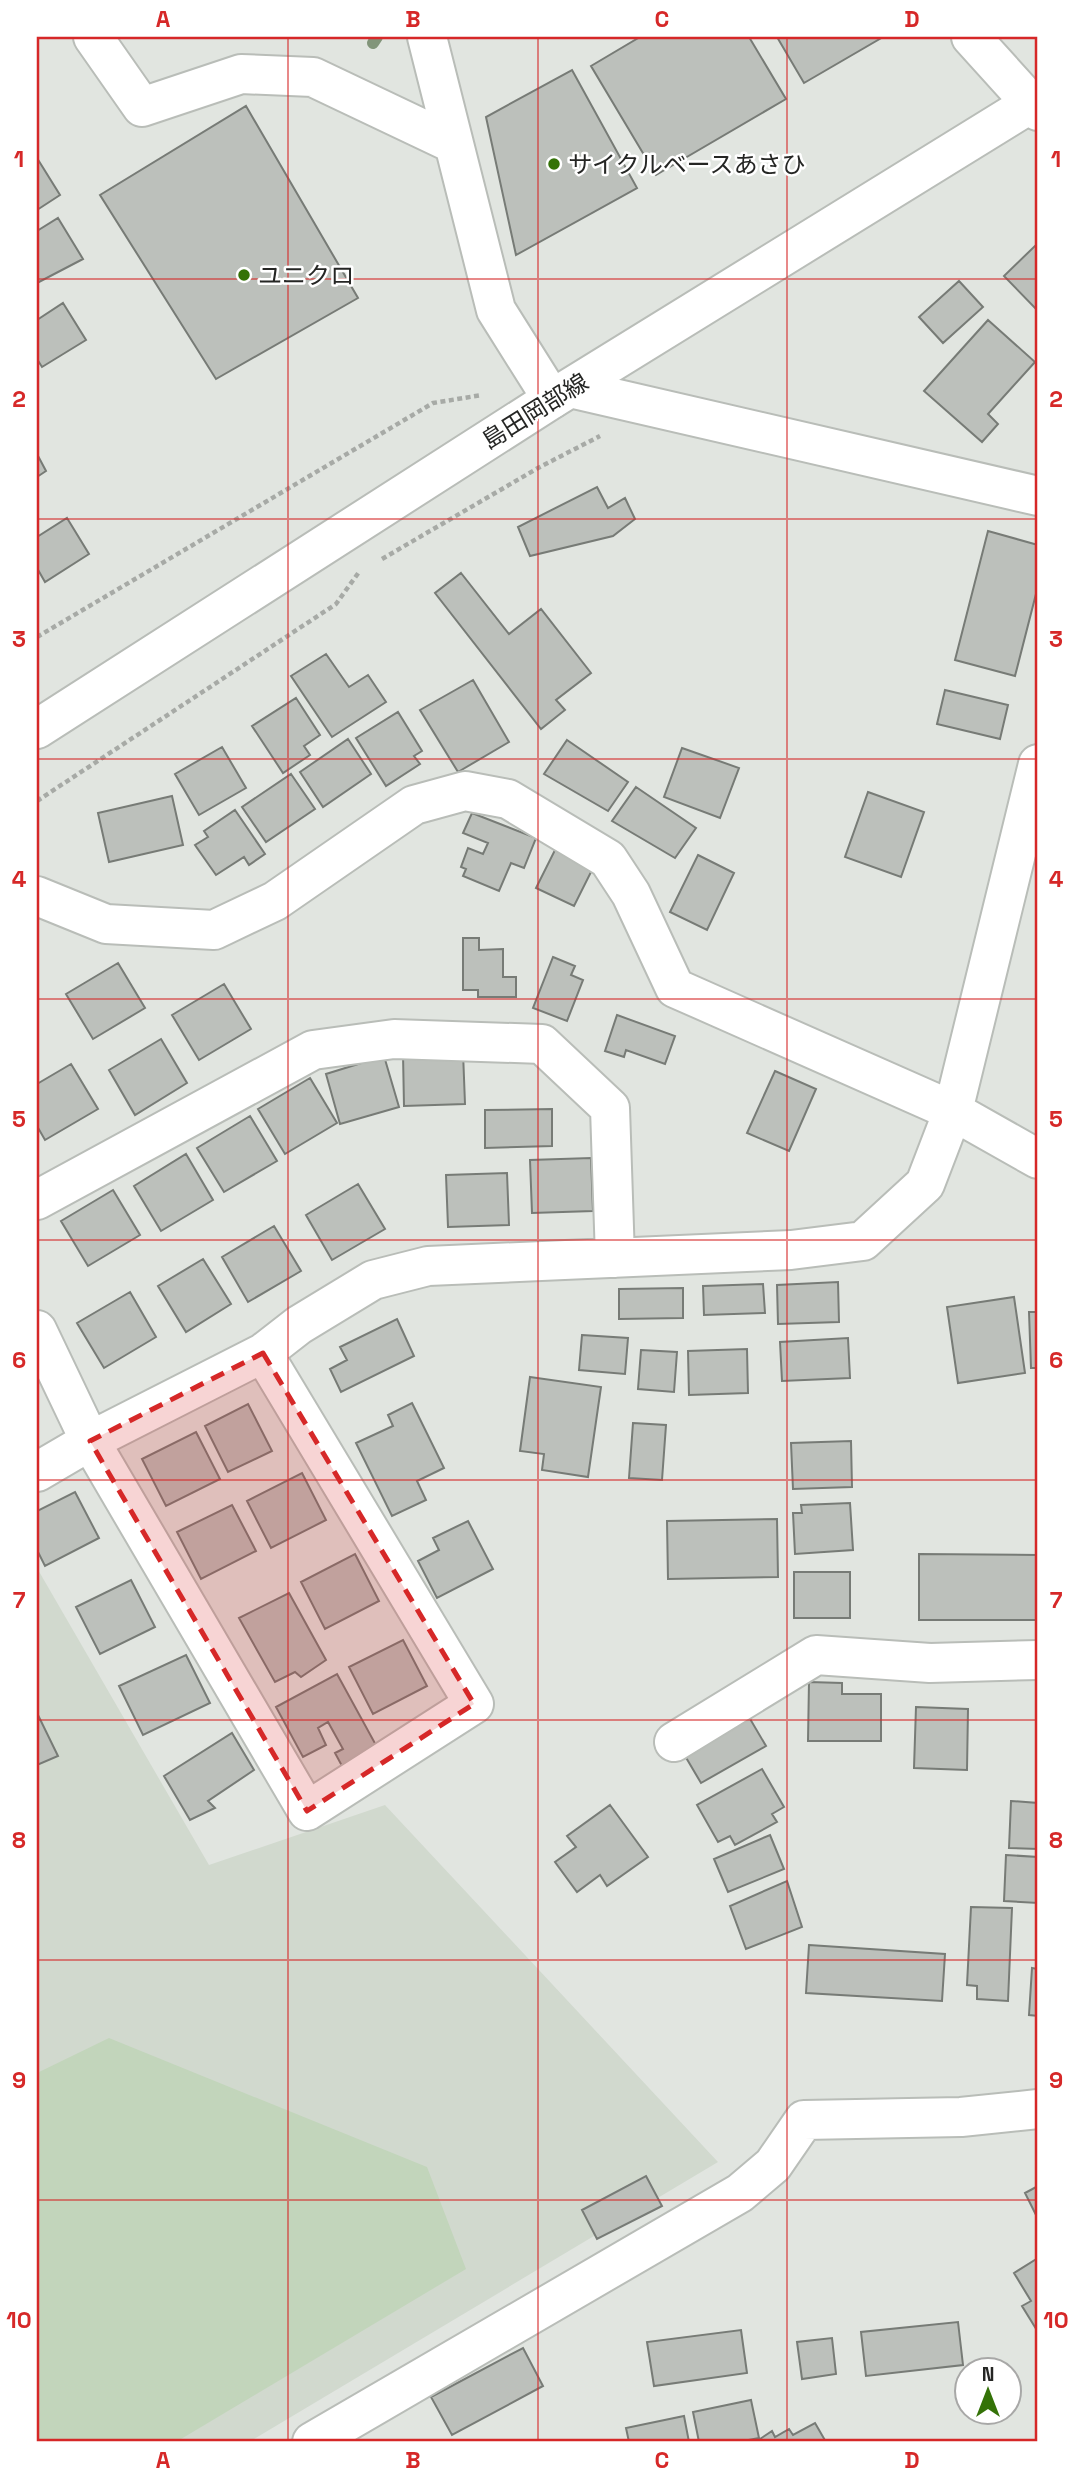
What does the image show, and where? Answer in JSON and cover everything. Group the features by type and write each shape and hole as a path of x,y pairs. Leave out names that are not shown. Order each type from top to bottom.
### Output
{"street":[{"path":"93,37 142,107 241,74 313,77 454,144"},
{"path":"427,37 496,310 561,394 1038,496"},
{"path":"971,37 1036,105"},
{"name":"島田岡部線","path":"37,729 561,394 1036,105"},
{"path":"37,1472 90,1441 263,1353 299,1325 373,1280 428,1266 791,1250 863,1241 925,1184 953,1111 1038,764"},
{"path":"37,896 106,924 214,930 275,901 414,805 465,791 508,799 608,859 631,894 675,988 953,1111 1038,1159"},
{"path":"37,1200 313,1050 394,1039 542,1044 610,1108 615,1258"},
{"path":"37,1330 90,1441 307,1811 474,1704 263,1353"},
{"path":"674,1742 816,1655 930,1663 1038,1660"},
{"path":"312,2442 740,2193 773,2165 804,2120 961,2117 1038,2109"}],"path":[{"path":"37,637 433,402 494,393"},
{"path":"37,801 335,604 359,572 538,468 610,430"}],"highlighted area":[{"path":"263,1353 474,1704 307,1811 90,1441"}],"shaded area":[{"path":"37,1568 209,1865 385,1805 718,2162 249,2442 37,2442"}],"green space":[{"path":"109,2038 427,2167 466,2269 176,2442 37,2442 37,2073"}],"building":[{"path":"640,37 749,37 786,99 656,175 591,66"},
{"path":"777,37 883,37 804,83"},
{"path":"572,70 637,188 516,255 486,117"},
{"path":"246,106 358,298 216,379 100,195"},
{"path":"37,158 60,195 37,210"},
{"path":"58,218 83,259 37,283 37,231"},
{"path":"1038,243 1038,311 1004,276"},
{"path":"959,281 983,307 943,343 919,317"},
{"path":"63,303 86,340 42,367 37,359 37,320"},
{"path":"988,320 1035,362 988,414 998,424 982,442 924,391"},
{"path":"37,454 46,471 37,477"},
{"path":"597,487 608,508 625,498 635,519 613,536 530,556 518,527"},
{"path":"67,518 89,554 45,582 37,568 37,537"},
{"path":"988,531 1038,545 1038,586 1015,676 955,660"},
{"path":"461,573 509,634 541,609 591,673 556,700 565,710 541,729 435,593"},
{"path":"326,654 349,687 368,675 386,702 332,737 291,676"},
{"path":"473,680 509,742 458,772 420,710"},
{"path":"945,690 1008,705 1000,739 937,724"},
{"path":"296,698 320,735 304,746 310,755 283,773 252,726"},
{"path":"398,712 422,751 414,756 420,764 386,786 356,738"},
{"path":"348,739 371,774 323,807 300,772"},
{"path":"567,740 628,782 608,811 544,774"},
{"path":"222,747 246,788 199,815 175,774"},
{"path":"682,748 739,768 720,818 664,797"},
{"path":"291,774 315,809 266,842 242,807"},
{"path":"636,787 696,828 675,858 612,821"},
{"path":"868,792 924,812 901,877 845,857"},
{"path":"172,796 183,845 109,862 98,813"},
{"path":"235,810 265,854 249,865 244,857 216,875 195,845 208,837 204,831"},
{"path":"472,813 536,838 524,868 511,863 499,891 463,876 466,869 461,867 468,848 483,854 488,843 463,833"},
{"path":"555,850 593,868 574,906 536,888"},
{"path":"698,855 734,873 707,930 670,912"},
{"path":"463,938 479,938 479,950 503,949 503,977 516,977 516,997 478,997 478,990 463,990"},
{"path":"553,957 575,966 571,975 583,980 567,1021 533,1008"},
{"path":"118,963 145,1008 93,1039 66,994"},
{"path":"224,984 251,1029 199,1060 172,1015"},
{"path":"617,1015 675,1036 665,1064 626,1050 624,1057 605,1051"},
{"path":"161,1039 187,1083 135,1115 109,1070"},
{"path":"463,1052 465,1104 404,1106 403,1054"},
{"path":"384,1056 399,1107 340,1124 326,1074"},
{"path":"71,1064 98,1109 45,1140 37,1126 37,1084"},
{"path":"775,1071 816,1089 789,1151 747,1133"},
{"path":"310,1078 337,1123 285,1154 258,1109"},
{"path":"552,1109 552,1146 485,1148 485,1110"},
{"path":"250,1116 277,1161 224,1192 197,1148"},
{"path":"186,1154 213,1200 161,1231 134,1186"},
{"path":"591,1158 593,1211 532,1213 530,1160"},
{"path":"507,1173 509,1225 448,1227 446,1175"},
{"path":"358,1184 385,1229 332,1260 306,1215"},
{"path":"113,1190 140,1235 88,1266 61,1221"},
{"path":"274,1226 301,1271 248,1302 222,1257"},
{"path":"203,1259 231,1304 186,1332 158,1286"},
{"path":"838,1282 839,1322 778,1324 777,1285"},
{"path":"763,1284 765,1313 704,1315 703,1286"},
{"path":"683,1288 683,1318 619,1319 619,1289"},
{"path":"130,1292 156,1337 104,1368 77,1323"},
{"path":"1014,1297 1025,1373 958,1383 947,1307"},
{"path":"1029,1312 1038,1312 1038,1368 1031,1368"},
{"path":"397,1319 414,1356 341,1392 330,1369 347,1360 340,1347"},
{"path":"582,1335 628,1338 625,1374 579,1370"},
{"path":"848,1338 850,1378 782,1381 780,1342"},
{"path":"747,1349 748,1393 689,1395 688,1351"},
{"path":"641,1350 677,1352 674,1392 638,1389"},
{"path":"530,1377 601,1387 588,1477 542,1470 544,1454 520,1451"},
{"path":"412,1403 444,1468 417,1481 426,1500 392,1516 356,1443 393,1426 388,1415"},
{"path":"248,1404 272,1451 228,1472 205,1426"},
{"path":"633,1423 666,1425 662,1480 629,1478"},
{"path":"196,1432 220,1479 166,1506 142,1459"},
{"path":"851,1441 852,1487 793,1489 791,1443"},
{"path":"302,1473 326,1520 271,1548 247,1501"},
{"path":"75,1492 99,1538 45,1566 37,1550 37,1511"},
{"path":"850,1503 853,1550 795,1554 793,1513 802,1513 801,1505"},
{"path":"232,1505 256,1551 201,1579 177,1532"},
{"path":"777,1519 778,1577 668,1579 667,1521"},
{"path":"468,1521 493,1569 437,1598 418,1561 439,1550 433,1538"},
{"path":"355,1554 379,1601 325,1629 301,1582"},
{"path":"919,1554 1038,1555 1038,1620 919,1620"},
{"path":"794,1572 850,1572 850,1618 794,1618"},
{"path":"131,1580 155,1627 100,1654 76,1607"},
{"path":"289,1593 326,1660 301,1677 295,1672 275,1682 239,1618"},
{"path":"403,1640 427,1686 373,1714 349,1667"},
{"path":"186,1655 210,1703 143,1735 119,1686"},
{"path":"337,1674 377,1747 342,1766 335,1753 343,1749 328,1722 318,1728 326,1745 303,1757 276,1707"},
{"path":"809,1682 842,1683 842,1694 881,1694 881,1741 808,1741"},
{"path":"916,1707 968,1709 967,1770 914,1768"},
{"path":"746,1712 766,1746 701,1783 681,1749"},
{"path":"37,1713 58,1756 37,1765"},
{"path":"232,1733 254,1770 208,1801 215,1808 190,1820 164,1776"},
{"path":"762,1769 784,1807 772,1814 777,1822 735,1845 730,1836 718,1842 697,1805"},
{"path":"1011,1801 1038,1803 1038,1849 1009,1848"},
{"path":"610,1805 648,1857 607,1886 600,1875 577,1892 555,1862 576,1847 567,1836"},
{"path":"770,1835 784,1869 728,1892 714,1859"},
{"path":"1006,1855 1038,1857 1038,1903 1004,1901"},
{"path":"787,1881 802,1927 746,1949 730,1906"},
{"path":"971,1907 1012,1908 1008,2001 977,1999 977,1986 967,1985"},
{"path":"809,1945 945,1954 942,2001 806,1993"},
{"path":"1032,1968 1038,1969 1038,2016 1029,2015"},
{"path":"646,2176 662,2206 597,2239 582,2210"},
{"path":"1038,2186 1038,2219 1025,2193"},
{"path":"1038,2258 1038,2332 1022,2306 1031,2301 1014,2273"},
{"path":"958,2322 962,2356 953,2356 953,2366 866,2376 861,2332"},
{"path":"741,2330 747,2373 654,2386 647,2342"},
{"path":"832,2338 836,2374 802,2379 797,2342"},
{"path":"523,2348 543,2386 452,2435 431,2397"},
{"path":"751,2400 759,2438 738,2442 699,2442 693,2412"},
{"path":"684,2416 689,2442 629,2442 626,2428"},
{"path":"815,2423 826,2442 762,2442 760,2439 772,2431 775,2437 789,2429 793,2435"}],"waterway":[{"path":"373,43 377,37"}],"place":[{"name":"サイクルベースあさひ","path":"554,164"},
{"name":"ユニクロ","path":"244,275"}]}
